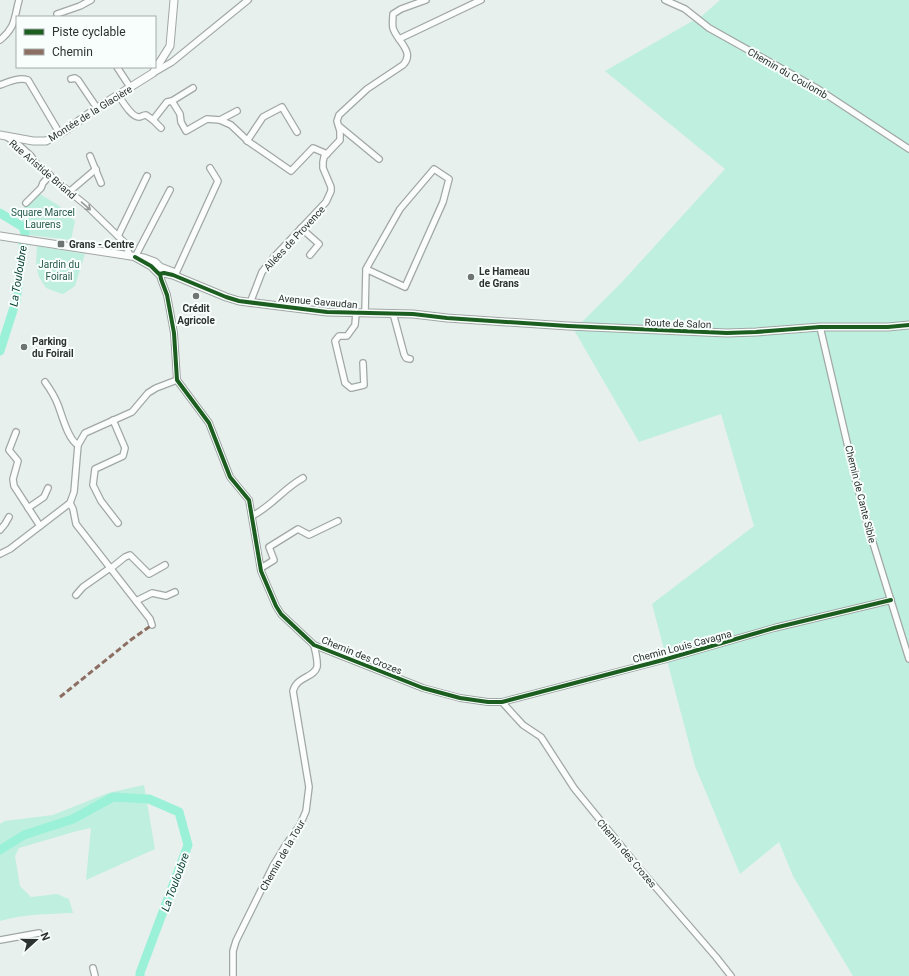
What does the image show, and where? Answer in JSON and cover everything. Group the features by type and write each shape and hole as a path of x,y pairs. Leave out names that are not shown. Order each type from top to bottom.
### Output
{"street":[{"path":"0,40 13,25 19,0"},
{"path":"57,14 92,0"},
{"path":"153,73 170,46 174,0"},
{"path":"153,73 172,62 248,0"},
{"path":"172,101 180,114 181,122 186,131 207,119 220,120 231,125 247,141 291,171 313,148 327,154 340,140 340,131 337,118 339,115 367,88 407,61 408,56 406,49 392,27 393,14 401,9 426,0"},
{"path":"399,39 481,0"},
{"name":"Chemin du Coulomb","path":"665,0 685,9 709,28 818,89 909,150"},
{"path":"119,68 130,87"},
{"name":"Montée de la Glacière","path":"2,135 33,142 46,141 60,134 97,108 153,73"},
{"path":"0,85 17,79 23,78 28,80 60,134"},
{"path":"71,80 80,78 97,108"},
{"path":"153,120 167,102 172,101 193,88"},
{"path":"118,95 135,116 139,117 146,115 161,128"},
{"path":"247,141 263,117 282,107 297,132"},
{"path":"220,120 237,111"},
{"path":"338,125 379,159"},
{"name":"Rue Aristide Briand","path":"2,135 20,146 31,156 39,167 87,206 118,236 133,256"},
{"name":"Allées de Provence","path":"250,303 262,272 272,258 326,202 331,191 331,187 323,168 323,162 327,154"},
{"path":"90,156 101,182"},
{"path":"176,273 218,181 210,168"},
{"path":"68,192 96,169"},
{"path":"365,313 366,269 400,209 434,169 449,179 443,202 405,287 366,269"},
{"path":"26,203 41,188 43,182 50,175"},
{"path":"118,236 147,176"},
{"path":"133,256 170,190"},
{"path":"301,228 319,244 310,256"},
{"path":"0,236 133,256 161,271 161,279 167,295 174,333 177,380 156,388 148,393 132,412 85,434 78,445 74,492 70,503 10,549 1,551"},
{"name":"Avenue Gavaudan","path":"161,271 176,273 192,283"},
{"name":"Avenue Gavaudan","path":"161,271 226,297 250,303 327,312 393,313 447,318"},
{"path":"356,313 355,324 347,336 339,336 335,341 345,383 352,388 364,385 363,364"},
{"path":"393,313 405,356 406,358 410,359"},
{"name":"Route de Salon","path":"447,318 727,333 909,325"},
{"name":"Chemin de Cante Sible","path":"820,328 856,481 909,659"},
{"name":"Chemin des Crozes","path":"177,380 209,423 230,477 249,500 261,568 276,606 281,614 314,645 423,688 460,698 488,702 502,702 523,725 541,737 574,788 639,868 731,976"},
{"path":"45,382 58,404 70,435 78,445"},
{"path":"113,420 125,448 123,456 95,469 93,485 101,501 118,523"},
{"path":"16,432 9,450 18,461 13,479 14,486 40,526"},
{"path":"252,516 263,510 287,488 303,478"},
{"path":"28,508 44,497 48,488"},
{"path":"70,503 73,509 76,524 150,619 152,625"},
{"path":"0,530 9,516"},
{"path":"261,568 274,560 269,546 298,529 309,535 338,521"},
{"path":"76,595 83,587 130,555 149,574 165,565"},
{"path":"136,601 152,593 166,596 174,592"},
{"name":"Chemin Louis Cavagna","path":"502,702 656,662 774,628 891,600"},
{"name":"Chemin de la Tour","path":"233,976 233,958 236,941 274,866 285,846 300,825 306,811 309,787 293,691 297,682 316,669 317,660 314,645"},
{"path":"0,940 39,933"},
{"path":"93,968 95,976"}],"green space":[{"path":"720,0 909,0 909,976 853,976 793,876 779,842 740,874 695,766 652,604 754,526 721,414 639,442 574,330 622,282 725,169 605,71 703,15"},
{"name":"Square Marcel Laurens","path":"38,193 58,205 75,221 71,240 29,235 26,224 16,216"},
{"name":"Jardin du Foirail","path":"37,246 85,254 75,286 62,294 46,288 39,277 36,265"},
{"path":"144,785 155,849 86,880 91,828 19,848 15,856 20,886 31,897 57,894 69,899 73,913 45,914 0,921 0,824 5,821 53,815 108,793"}],"waterway":[{"name":"La Touloubre","path":"0,213 23,227 25,233 16,301 0,351"},
{"name":"La Touloubre","path":"0,850 24,835 73,819 113,797 149,799 179,812 188,845 140,976"}],"marked path":[{"path":"60,697 132,639 152,625"}],"cycle path":[{"path":"135,257 151,266 159,274 164,273 173,275 239,301 327,312 413,314 447,318 568,326 727,333 820,327 888,327 909,325"},
{"path":"160,274 167,295 174,333 177,380 209,423 230,477 249,500 261,571 276,606 281,614 314,645 423,688 460,698 488,702 502,702 663,660 774,628 891,600"}],"place":[{"name":"Grans - Centre","path":"61,244"},
{"name":"Le Hameau de Grans","path":"471,277"},
{"name":"Crédit Agricole","path":"196,296"},
{"name":"Parking du Foirail","path":"24,347"}]}
